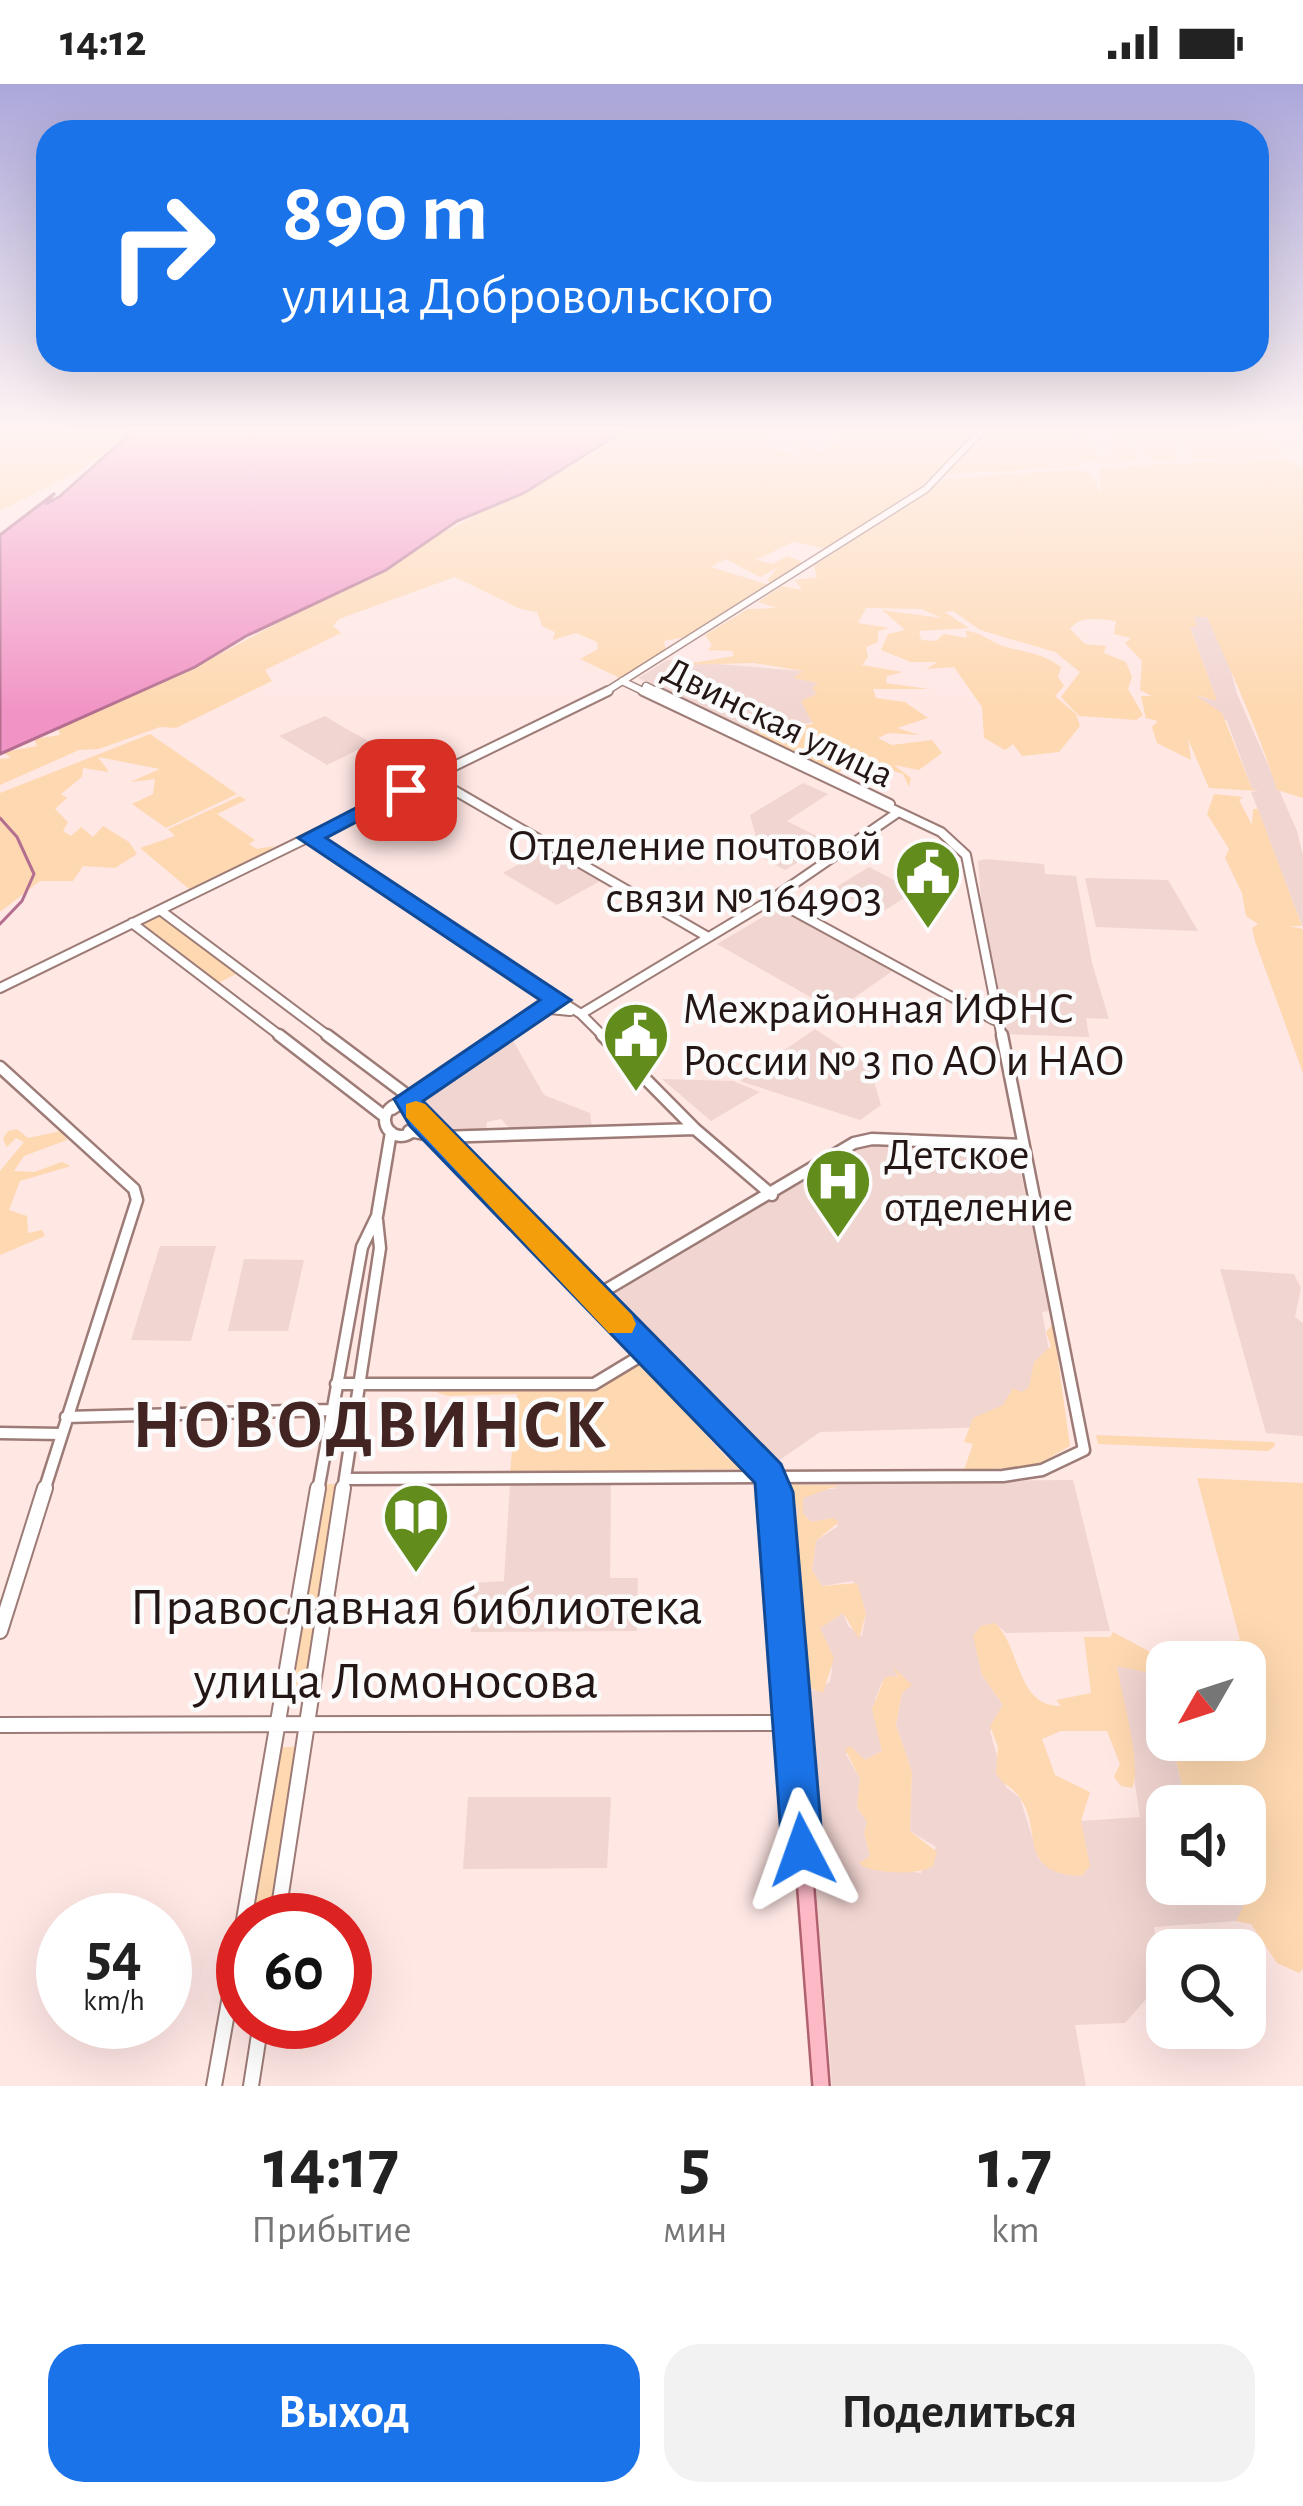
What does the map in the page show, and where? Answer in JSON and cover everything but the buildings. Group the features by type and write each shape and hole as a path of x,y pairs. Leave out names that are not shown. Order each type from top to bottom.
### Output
{"main road":[{"path":"440,1137 769,1474 776,1492 821,2086"}],"street":[{"path":"0,988 626,679 874,523"},
{"name":"Двинская улица","path":"626,679 910,817"},
{"name":"Двинская улица","path":"626,679 948,836 966,855 1084,1450 1042,1469 1004,1476 769,1474"},
{"path":"433,778 708,937"},
{"path":"581,1014 772,899 897,813"},
{"path":"309,838 554,1005 581,1014 695,1129 772,1195"},
{"path":"772,899 996,1021"},
{"path":"160,910 407,1099 440,1137"},
{"path":"133,923 388,1113 418,1115"},
{"path":"554,1005 407,1099 388,1113 382,1125 440,1137 695,1129"},
{"path":"0,1067 134,1190 137,1200 0,1631"},
{"path":"281,1893 380,1248 377,1216 388,1150 418,1115"},
{"path":"594,1297 861,1141 1022,1145"},
{"path":"248,1893 362,1246 377,1216"},
{"path":"336,1384 594,1384 647,1352"},
{"path":"66,1417 332,1410"},
{"path":"0,1433 61,1434"},
{"path":"344,1480 769,1474"},
{"name":"улица Ломоносова","path":"0,1725 793,1724"},
{"path":"214,2086 221,2049"},
{"path":"250,2086 256,2049"}],"shaded area":[{"path":"15,523 453,523 386,570 246,636 195,667 0,754 0,535"},
{"path":"461,523 868,523 828,549 793,542 756,560 772,564 788,556 809,565 775,584 767,581 777,568 760,577 726,559 711,567 769,585 697,635 664,641 667,653 622,679 580,659 598,649 597,642 576,633 553,640 555,632 542,626 537,612 520,609 455,577 339,619 333,626 341,633 265,670 272,681 176,728 160,727 99,749 79,750 0,785 0,759 11,758 3,752 37,746 34,739 60,735 58,728 89,711 173,678 386,570 404,553"},
{"path":"878,523 1303,523 1303,798 1277,790 1207,617 1194,617 1197,627 1190,627 1217,701 1195,695 1222,713 1252,789 1258,791 1209,788 1188,739 1191,760 1157,743 1152,727 1158,721 1146,718 1141,696 1152,696 1140,690 1142,661 1125,643 1131,638 1114,634 1116,621 1085,620 1070,629 1085,644 1106,646 1104,653 1126,662 1132,677 1128,689 1143,715 1136,720 1079,716 1061,697 1080,672 1055,652 980,630 953,611 945,612 969,628 919,631 921,640 936,641 944,634 967,638 966,631 972,632 1061,667 1058,677 1064,686 1055,696 1076,714 1080,726 1059,752 1022,756 1013,744 1005,750 984,738 982,707 954,667 927,669 937,662 911,662 881,650 888,634 905,630 882,610 942,618 921,609 866,608 858,623 890,628 878,631 878,642 866,647 868,657 862,665 903,672 887,676 886,683 929,689 873,689 876,698 905,702 928,718 897,728 920,735 889,733 878,738 892,745 932,740 942,753 919,770 894,765 911,778 909,787 903,774 854,759 837,774 751,731 813,724 801,701 817,694 812,688 818,683 793,678 803,671 754,663 681,665 734,656 732,651 708,650 712,645 705,635 748,609 776,608 758,602 782,586 802,590 795,580 817,577 814,566"},
{"path":"1193,617 1207,617 1225,648 1237,694 1297,831 1303,855 1303,928 1251,792 1258,791 1252,789 1227,721 1194,695 1217,701 1190,626"},
{"path":"667,660 803,671 794,678 818,683 813,688 818,694 801,701 815,722 751,731 638,678"},
{"path":"325,716 372,743 327,765 279,736"},
{"path":"150,734 237,794 166,828 132,804 153,794 155,779 130,782 160,769 98,757 109,772 83,768 82,777 61,794 67,798 55,809 68,822 63,831 71,836 81,827 93,837 103,826 129,842 137,854 115,868 83,866 73,881 40,881 0,912 0,793"},
{"path":"803,783 828,794 787,821 830,843 785,870 762,858 750,815"},
{"path":"1214,794 1243,797 1239,800 1252,825 1253,809 1258,809 1302,926 1289,926 1303,929 1303,1073 1255,941 1252,928 1258,924 1246,916 1242,893 1225,858 1229,849 1207,814"},
{"path":"240,796 246,800 217,814 255,840 249,844 257,849 274,846 262,857 189,889 140,848 175,836 168,829"},
{"path":"546,849 602,880 557,905 503,873"},
{"path":"978,861 1044,864 1045,874 1076,876 1092,963 1109,1019 1086,1018 1089,1037 1002,1034 997,1014 1003,1006 996,1004 982,910"},
{"path":"869,867 915,891 879,914 833,889"},
{"path":"1085,878 1168,880 1198,931 1096,927"},
{"path":"778,908 894,970 835,1011 717,944"},
{"path":"161,914 236,974 218,983 140,924"},
{"path":"815,1029 869,1065 881,1105 860,1120 740,1081"},
{"path":"511,1037 544,1095 590,1113 592,1127 512,1131 501,1119 487,1122 486,1132 436,1132 421,1093"},
{"path":"662,1079 733,1081 760,1092 711,1121"},
{"path":"17,1129 28,1138 61,1131 67,1140 24,1156 14,1171 34,1172 62,1162 71,1166 20,1181 9,1210 27,1216 28,1233 42,1230 45,1236 0,1255 0,1171 24,1142 16,1138 7,1147 3,1139 8,1131"},
{"path":"864,1145 1016,1149 1049,1311 1042,1312 1063,1425 820,1432 774,1464 608,1298"},
{"path":"160,1246 216,1246 191,1341 131,1340"},
{"path":"244,1259 304,1260 288,1331 228,1331"},
{"path":"1220,1269 1294,1274 1301,1288 1295,1317 1303,1323 1303,1436 1266,1433"},
{"path":"1053,1324 1070,1446 1033,1467 964,1470 973,1444 964,1442 973,1418 1003,1405 1013,1388 1022,1392 1029,1387 1034,1362 1051,1346 1046,1332"},
{"path":"641,1364 726,1457 748,1469 510,1473 517,1394 448,1396 433,1391 590,1390"},
{"path":"1096,1435 1274,1442 1275,1446 1268,1451 1098,1444"},
{"path":"1197,1478 1303,1483 1303,1969 1299,1973 1277,1963 1266,1946 1266,1929 1236,1921 1244,1905 1266,1905 1266,1785 1182,1785 1176,1761 1266,1761 1266,1641 1232,1641 1240,1640"},
{"path":"1073,1480 1110,1631 1006,1633 995,1623 977,1651 982,1675 1003,1705 990,1731 1006,1787 1020,1798 1039,1859 1059,1873 1082,1876 1088,1859 1081,1821 1140,1817 1117,1665 1146,1672 1146,1761 1176,1761 1182,1785 1146,1785 1146,1905 1244,1907 1236,1921 1146,1929 1146,1999 1125,2023 1075,2025 1086,2086 832,2086 783,1483","holes":["790,1485 839,1488 810,1491 802,1499 803,1513 811,1522 833,1518 838,1526 816,1541 812,1570 822,1586 853,1581 866,1613 862,1636 848,1626 843,1613 820,1628 832,1669 830,1682 814,1691 800,1676 805,1640 794,1607 801,1582 790,1552 798,1512","900,1674 911,1685 902,1693 896,1725 912,1772 910,1831 936,1847 921,1873 864,1864 870,1856 864,1833 868,1822 857,1808 860,1779 846,1754 853,1749 865,1760 882,1751 875,1700 882,1682"]},
{"path":"324,1484 338,1484 305,1698 290,1698"},
{"path":"611,1484 610,1578 638,1578 637,1631 471,1632 473,1583 504,1581 510,1485"},
{"path":"790,1485 839,1485 803,1498 803,1513 811,1522 833,1518 839,1522 816,1541 812,1570 822,1586 857,1583 866,1613 859,1639 843,1613 820,1628 834,1658 823,1693 805,1686 800,1666 805,1640 794,1608 800,1568 790,1550 798,1512"},
{"path":"995,1623 1027,1687 1046,1704 1061,1706 1056,1700 1091,1693 1084,1637 1110,1637 1113,1632 1146,1650 1146,1672 1117,1666 1133,1748 1132,1788 1121,1786 1114,1777 1120,1764 1107,1731 1061,1731 1042,1739 1055,1775 1090,1792 1081,1821 1090,1866 1082,1876 1047,1867 1034,1846 1025,1806 996,1773 998,1747 990,1726 1003,1705 982,1675 973,1636 981,1626"},
{"path":"892,1666 912,1685 902,1693 896,1725 912,1772 910,1831 937,1852 933,1866 907,1872 859,1863 870,1856 864,1833 867,1822 857,1807 860,1779 845,1749 850,1746 865,1760 882,1751 872,1709 885,1677 898,1676"},
{"path":"280,1747 296,1747 272,1893 256,1893"},
{"path":"468,1797 611,1797 607,1868 463,1869"}],"waterway":[{"path":"0,818 17,837 34,874 22,901 0,924"}],"slow traffic":[{"path":"416,1110 620,1324"}],"place":[{"name":"Отделение почтовой связи № 164903","path":"928,931"},
{"name":"Межрайонная ИФНС России № 3 по АО и НАО","path":"636,1094"},
{"name":"Детское отделение","path":"838,1240"},
{"name":"Православная библиотека","path":"416,1575"}],"district":[{"name":"НОВОДВИНСК","path":"371,1426"}],"route":[{"path":"406,790 309,838 558,1000 407,1099 420,1119 769,1474 776,1492 802,1850"}]}
